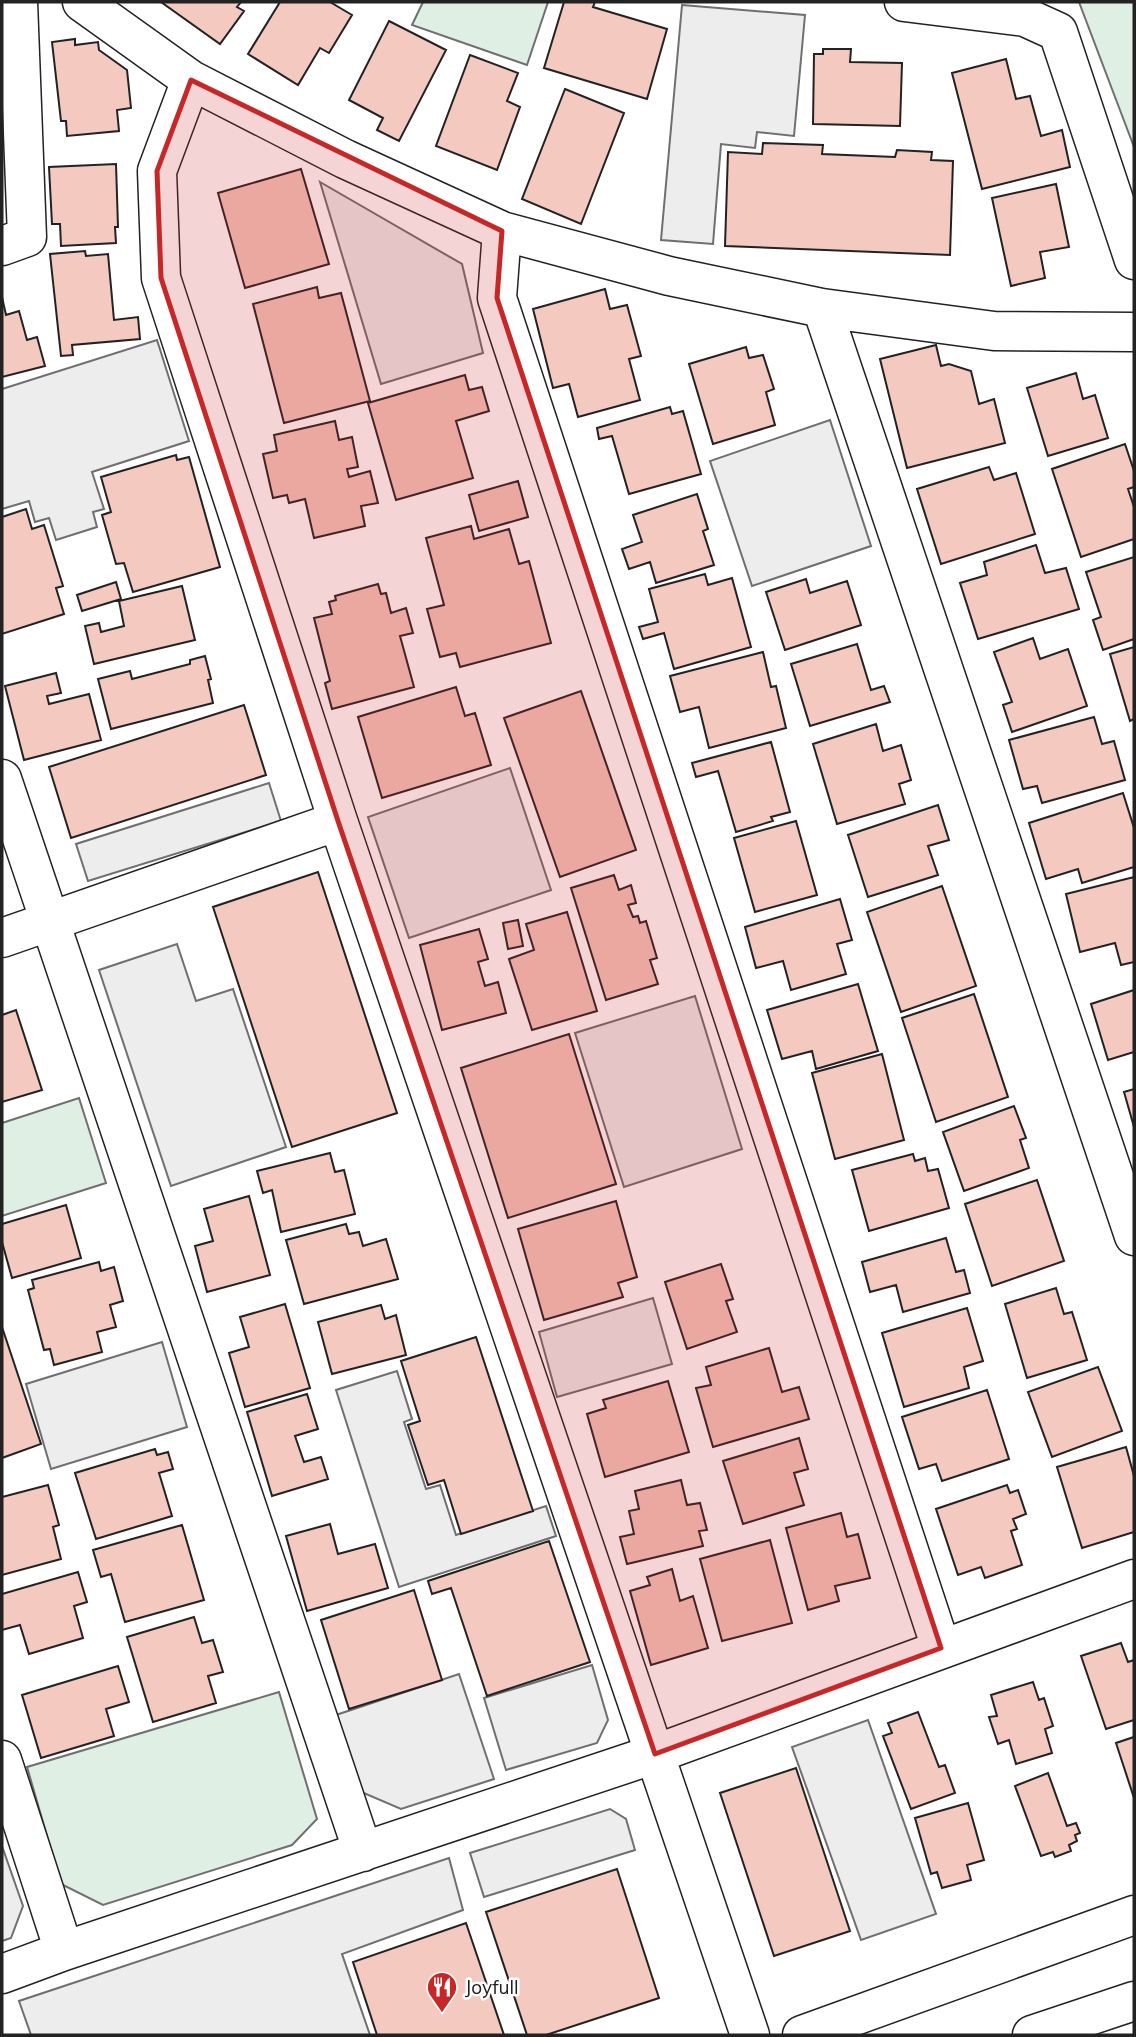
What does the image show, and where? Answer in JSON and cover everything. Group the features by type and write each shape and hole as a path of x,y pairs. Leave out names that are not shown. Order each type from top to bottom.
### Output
{"street":[{"path":"2,246 27,237 18,2"},
{"path":"82,2 191,80 345,159 502,231 669,276 822,308 994,331 1134,332"},
{"path":"904,2 1025,17 1058,32 1134,260"},
{"path":"191,80 157,171 161,278 338,821 750,2035"},
{"path":"502,231 498,299 941,1648"},
{"path":"822,308 1134,1236"},
{"path":"2,779 363,1852"},
{"path":"2,938 338,821"},
{"path":"2,1974 655,1754 1134,1579"},
{"path":"2,1760 64,1951"},
{"path":"802,2035 1134,1915"},
{"path":"1032,2035 1134,2001"}],"highlighted area":[{"path":"191,80 502,231 497,298 941,1648 655,1754 338,821 161,278 157,171"}],"green space":[{"path":"423,2 548,2 527,65 412,25"},
{"path":"1079,2 1134,2 1134,147"},
{"path":"79,1098 106,1183 2,1216 2,1123"},
{"path":"279,1692 317,1819 292,1845 103,1905 61,1884 27,1767"}],"shaded area":[{"path":"682,5 805,15 794,136 757,132 755,148 721,144 713,244 661,240"},
{"path":"320,182 462,264 483,353 381,384"},
{"path":"157,340 189,441 92,472 104,509 93,512 97,527 56,540 49,518 35,522 29,501 2,509 2,389"},
{"path":"830,420 871,546 752,586 710,461"},
{"path":"510,768 551,890 409,938 368,817"},
{"path":"269,783 281,821 88,881 76,844"},
{"path":"177,944 196,1001 233,989 286,1147 171,1186 99,970"},
{"path":"695,996 742,1149 624,1187 575,1033"},
{"path":"653,1298 672,1364 557,1397 539,1332"},
{"path":"162,1342 187,1427 51,1469 26,1384"},
{"path":"397,1371 412,1419 404,1422 426,1489 440,1485 456,1535 546,1506 556,1536 399,1587 336,1390"},
{"path":"592,1665 608,1720 597,1743 506,1770 484,1698"},
{"path":"459,1674 494,1779 401,1809 359,1791 333,1716"},
{"path":"868,1720 936,1914 861,1940 792,1747"},
{"path":"610,1809 626,1819 635,1850 484,1897 470,1853"},
{"path":"2,1846 23,1906 11,1938 2,1941"},
{"path":"449,1858 463,1910 342,1954 370,2035 31,2035 19,2001"}],"building":[{"path":"161,2 241,2 237,7 244,11 220,44"},
{"path":"280,2 330,2 352,15 329,53 320,48 298,85 248,54"},
{"path":"564,2 595,2 593,7 667,29 647,99 544,68"},
{"path":"389,21 446,50 399,141 377,130 383,118 349,100"},
{"path":"75,39 75,45 98,42 99,50 127,70 131,108 117,110 119,131 67,136 66,121 61,121 52,42"},
{"path":"823,49 851,49 850,62 902,63 900,126 813,124 814,54 823,54"},
{"path":"470,55 518,73 507,101 520,107 497,170 436,146"},
{"path":"1006,59 1016,99 1030,96 1041,136 1062,130 1070,167 982,189 952,73"},
{"path":"565,89 624,113 581,224 522,199"},
{"path":"763,143 823,145 822,154 895,157 897,150 932,152 931,160 953,161 950,255 725,246 728,152 762,154"},
{"path":"116,164 116,243 61,246 60,224 52,224 49,167"},
{"path":"301,169 329,264 245,288 218,193"},
{"path":"1056,184 1069,247 1040,252 1045,278 1011,286 992,198"},
{"path":"85,251 86,256 108,254 114,320 138,317 140,339 72,345 73,355 61,356 50,254"},
{"path":"317,287 319,298 341,293 370,401 284,423 253,304"},
{"path":"605,289 610,309 627,305 641,356 629,359 640,400 578,417 569,384 553,388 533,309"},
{"path":"2,297 6,315 19,311 27,340 37,337 45,366 2,377"},
{"path":"936,345 941,366 949,364 971,371 979,404 994,399 1005,443 907,468 880,359"},
{"path":"746,347 749,358 763,355 774,389 766,392 775,425 713,444 689,364"},
{"path":"1076,373 1083,399 1095,395 1108,438 1048,456 1027,388"},
{"path":"465,375 469,390 482,387 489,411 456,421 473,478 396,500 368,403"},
{"path":"670,407 672,414 683,411 701,474 629,494 612,436 599,439 597,428"},
{"path":"335,421 339,440 352,437 358,467 347,469 349,477 370,471 378,503 361,506 365,526 314,538 305,499 289,503 287,495 273,498 263,454 277,451 274,435"},
{"path":"1125,444 1134,471 1134,487 1128,489 1134,507 1134,539 1081,557 1052,469"},
{"path":"176,455 177,460 189,457 220,567 133,592 124,563 116,564 102,515 111,512 101,477"},
{"path":"989,467 994,480 1016,473 1035,534 941,564 917,489"},
{"path":"518,481 528,517 479,531 469,495"},
{"path":"697,494 708,529 703,531 714,565 656,583 650,562 629,569 622,549 642,542 633,515"},
{"path":"26,509 32,529 44,525 63,586 56,588 64,614 2,634 2,517"},
{"path":"471,526 474,539 509,529 519,564 529,561 551,643 460,667 456,653 440,657 427,609 444,605 426,538"},
{"path":"1036,545 1045,573 1066,568 1079,609 978,639 960,583 987,575 984,562"},
{"path":"1134,557 1134,639 1103,650 1093,620 1101,617 1086,572"},
{"path":"705,574 708,585 732,578 751,647 674,669 664,633 643,639 639,627 658,622 649,589"},
{"path":"806,579 810,593 847,581 861,625 785,650 766,592"},
{"path":"116,582 121,599 82,611 77,595"},
{"path":"378,584 381,594 386,593 391,613 406,608 413,633 400,636 414,687 332,709 325,683 330,681 314,618 332,614 329,602 336,600 335,596"},
{"path":"182,586 195,640 94,664 85,626 99,623 101,632 124,626 119,601"},
{"path":"1033,638 1040,659 1068,649 1087,706 1012,732 1003,705 1012,702 994,652"},
{"path":"857,644 871,690 884,686 890,702 810,726 791,664"},
{"path":"1134,647 1134,719 1130,721 1110,654"},
{"path":"763,652 771,687 776,686 786,728 709,748 699,707 680,712 670,676"},
{"path":"205,656 213,703 111,729 98,679 130,671 132,679 190,664 190,660"},
{"path":"56,673 61,693 47,696 49,704 89,694 101,740 24,760 5,686"},
{"path":"456,687 465,716 475,713 491,765 382,798 358,717"},
{"path":"581,691 636,850 560,877 504,718"},
{"path":"244,705 266,775 71,838 49,767"},
{"path":"1094,717 1102,744 1114,741 1125,780 1042,803 1037,786 1023,789 1009,740"},
{"path":"876,724 883,751 901,745 911,780 899,784 905,804 837,824 813,744"},
{"path":"771,742 790,812 771,817 773,821 736,832 718,771 696,777 692,763"},
{"path":"1123,793 1134,828 1134,867 1082,883 1078,869 1046,879 1029,823"},
{"path":"938,805 949,840 928,846 938,875 868,897 848,835"},
{"path":"796,821 817,895 755,912 734,838"},
{"path":"318,872 397,1113 292,1147 213,907"},
{"path":"614,875 619,890 631,885 636,903 628,905 633,917 638,916 640,923 646,921 657,958 650,960 658,984 606,1000 571,888"},
{"path":"1134,877 1134,962 1121,965 1115,943 1080,952 1066,894"},
{"path":"942,886 976,986 901,1012 867,912"},
{"path":"840,899 852,940 837,944 846,974 791,990 783,961 756,968 745,927"},
{"path":"567,912 597,1011 532,1030 509,959 534,950 526,924"},
{"path":"518,920 523,946 508,949 503,923"},
{"path":"479,929 488,959 478,962 485,986 498,982 506,1013 442,1030 420,945"},
{"path":"858,984 878,1051 816,1069 812,1051 782,1059 767,1010"},
{"path":"1134,990 1134,1052 1108,1060 1091,1004"},
{"path":"974,994 1008,1097 936,1122 902,1018"},
{"path":"16,1010 42,1090 2,1102 2,1015"},
{"path":"569,1034 616,1184 508,1218 461,1068"},
{"path":"882,1054 904,1140 835,1159 812,1073"},
{"path":"1134,1089 1134,1127 1124,1092"},
{"path":"1014,1106 1026,1138 1020,1140 1029,1168 964,1191 943,1132"},
{"path":"330,1153 335,1172 344,1170 355,1214 281,1232 272,1190 263,1193 257,1171"},
{"path":"913,1154 915,1161 925,1158 928,1171 938,1169 949,1208 869,1231 852,1170"},
{"path":"1037,1180 1064,1261 992,1286 965,1204"},
{"path":"249,1196 270,1275 207,1292 195,1246 213,1241 204,1209"},
{"path":"616,1201 637,1277 618,1283 623,1297 544,1320 518,1229"},
{"path":"66,1205 81,1258 12,1278 2,1242 2,1224"},
{"path":"346,1224 349,1234 359,1232 363,1246 386,1239 398,1279 304,1304 286,1240"},
{"path":"946,1238 956,1272 964,1270 970,1293 903,1312 896,1285 870,1292 862,1262"},
{"path":"99,1262 101,1271 114,1267 123,1301 110,1305 116,1327 97,1332 102,1352 54,1365 50,1349 44,1350 28,1290 34,1288 32,1280"},
{"path":"721,1264 733,1299 726,1301 737,1332 687,1349 665,1282"},
{"path":"1056,1288 1064,1314 1072,1312 1087,1360 1027,1378 1005,1304"},
{"path":"285,1304 310,1388 245,1407 229,1353 249,1347 240,1317"},
{"path":"381,1305 385,1319 396,1315 406,1355 332,1374 318,1322"},
{"path":"967,1308 983,1361 964,1367 969,1388 904,1407 882,1333"},
{"path":"2,1327 41,1444 2,1458"},
{"path":"476,1337 533,1511 461,1534 444,1480 428,1485 408,1425 420,1421 401,1361"},
{"path":"769,1348 782,1392 799,1387 809,1419 713,1447 696,1388 711,1385 706,1367"},
{"path":"1098,1367 1122,1431 1052,1457 1028,1392"},
{"path":"668,1381 689,1452 605,1477 587,1414 606,1408 603,1400"},
{"path":"987,1390 1009,1459 942,1481 936,1464 919,1469 902,1417"},
{"path":"307,1394 318,1429 295,1436 304,1462 321,1457 328,1479 272,1496 247,1412"},
{"path":"799,1438 808,1469 794,1473 804,1505 743,1524 723,1461"},
{"path":"1126,1447 1134,1476 1134,1532 1082,1548 1057,1467"},
{"path":"155,1449 157,1455 168,1452 173,1469 159,1473 172,1516 96,1539 75,1473"},
{"path":"681,1480 687,1505 700,1503 707,1530 699,1531 703,1546 627,1564 620,1537 634,1534 629,1511 639,1509 635,1491"},
{"path":"48,1485 59,1525 53,1527 61,1559 2,1575 2,1497"},
{"path":"1007,1485 1010,1493 1018,1490 1026,1514 1013,1519 1017,1529 1011,1531 1022,1565 985,1578 981,1567 958,1575 936,1509"},
{"path":"841,1513 847,1537 858,1534 870,1578 835,1586 839,1601 808,1610 786,1528"},
{"path":"330,1524 338,1554 375,1544 388,1588 307,1611 286,1536"},
{"path":"182,1525 204,1600 125,1622 111,1574 101,1577 93,1550"},
{"path":"770,1540 792,1623 722,1641 700,1559"},
{"path":"549,1541 590,1662 487,1696 451,1588 432,1594 428,1581"},
{"path":"672,1569 680,1601 693,1596 708,1648 651,1665 630,1591 650,1585 647,1577"},
{"path":"78,1572 87,1602 74,1606 83,1638 29,1654 20,1625 2,1630 2,1594"},
{"path":"414,1590 442,1680 349,1709 321,1620"},
{"path":"194,1617 202,1643 213,1640 223,1672 208,1676 216,1703 153,1722 127,1637"},
{"path":"1121,1643 1128,1662 1134,1660 1134,1720 1106,1729 1081,1656"},
{"path":"118,1666 129,1702 106,1709 114,1736 41,1758 22,1695"},
{"path":"1033,1682 1039,1700 1044,1698 1053,1726 1045,1729 1052,1753 1016,1764 1009,1740 998,1744 989,1717 997,1716 991,1695"},
{"path":"918,1712 939,1767 945,1765 955,1793 911,1809 883,1736 892,1733 888,1723"},
{"path":"1134,1737 1134,1798 1116,1743"},
{"path":"796,1768 850,1931 774,1956 720,1793"},
{"path":"1048,1773 1067,1826 1076,1823 1080,1833 1075,1835 1077,1841 1069,1845 1071,1851 1055,1857 1053,1852 1041,1856 1015,1786"},
{"path":"968,1803 984,1860 967,1865 971,1880 942,1888 937,1872 931,1874 915,1818"},
{"path":"617,1869 659,1998 546,2035 527,2035 486,1912"},
{"path":"466,1923 504,2035 377,2035 353,1962"}],"place":[{"name":"Joyfull","path":"442,2014"}]}
